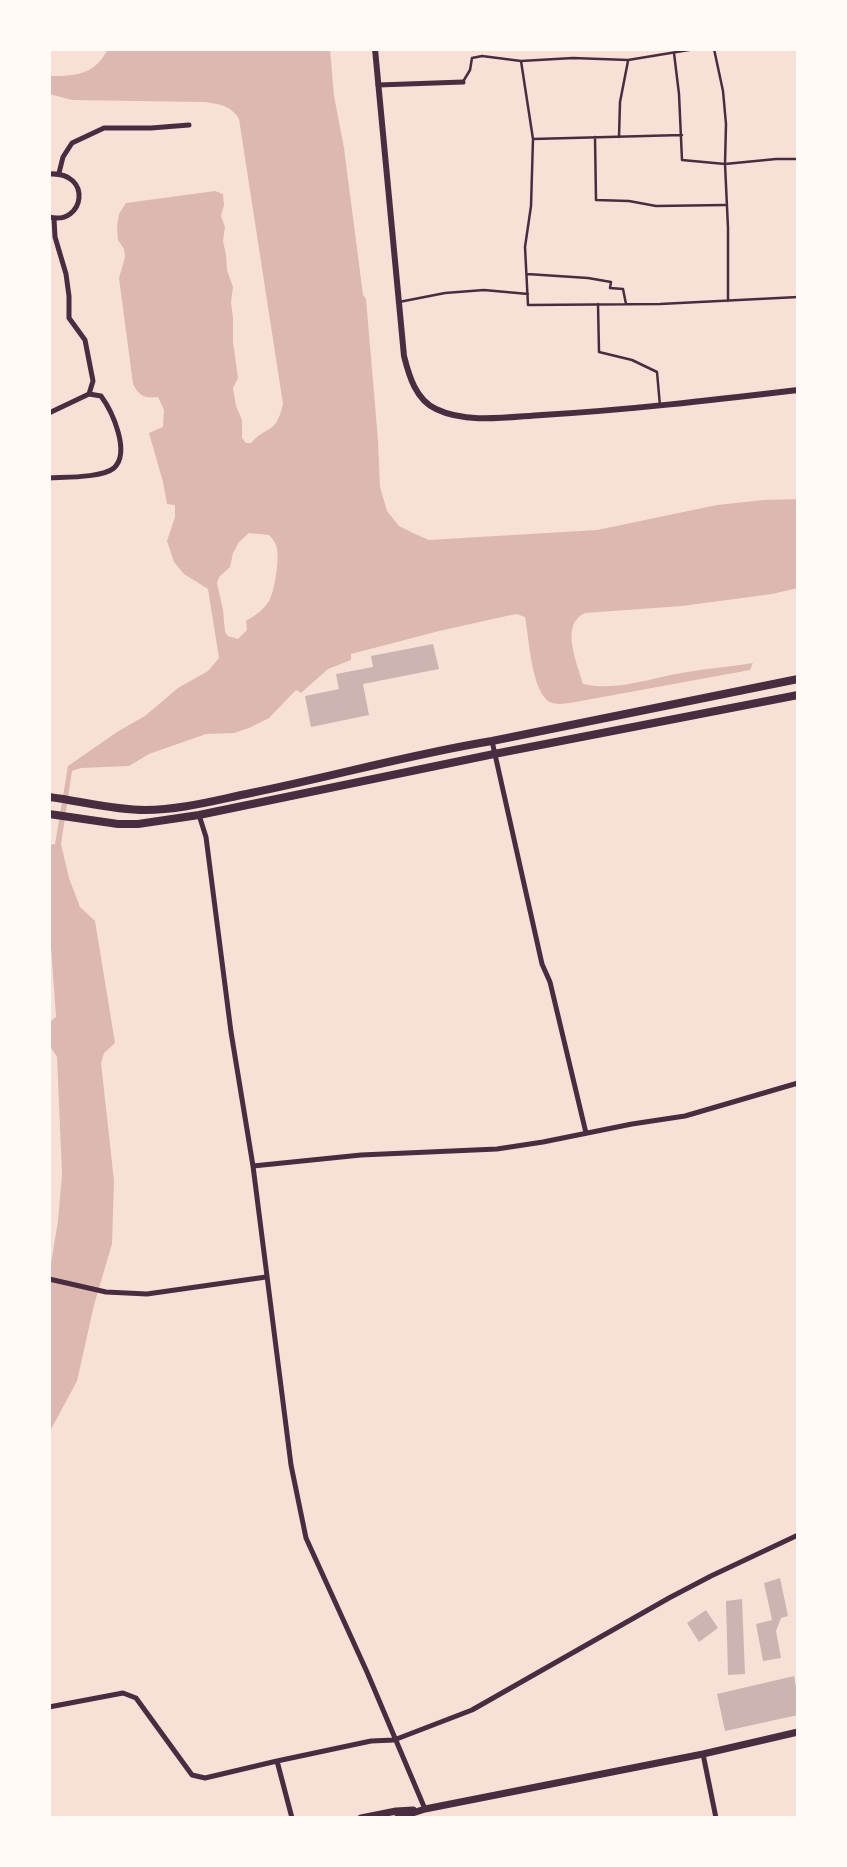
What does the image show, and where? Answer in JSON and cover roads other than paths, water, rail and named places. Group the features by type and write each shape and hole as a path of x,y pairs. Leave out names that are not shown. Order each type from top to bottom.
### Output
{"main road":[{"path":"49,797 124,809 179,808 461,746 798,679"},
{"path":"49,814 82,820 138,824 199,815 798,695"},
{"path":"397,1818 425,1809 703,1754 798,1732"},
{"path":"361,1818 425,1809"}],"street":[{"path":"375,49 404,356 421,398 435,409 480,418 660,405 798,390"},
{"path":"378,85 463,82"},
{"path":"60,173 63,157 72,143 104,128 189,125"},
{"path":"50,174 67,175 78,187 79,202 75,210 62,218 51,218 66,274 69,318 85,340 93,381 89,394"},
{"path":"49,413 89,394 101,396 108,405 120,440 120,458 113,469 96,475 49,478"},
{"path":"492,741 542,964 550,982 586,1133"},
{"path":"199,815 206,837 231,1032 253,1167 291,1465 306,1538 417,1788 425,1809 425,1818"},
{"path":"253,1167 361,1155 497,1149 543,1142 685,1115 798,1083"},
{"path":"49,1279 106,1292 146,1294 267,1277"},
{"path":"49,1707 123,1693 136,1698 192,1775 205,1778 371,1741 394,1740 472,1710 669,1598 798,1535"},
{"path":"703,1754 716,1818"},
{"path":"277,1761 292,1818"}],"lane":[{"path":"463,82 470,70 472,58 482,56 521,61 573,58 628,60 695,49"},
{"path":"714,49 723,91 726,124 724,164 728,228 727,301"},
{"path":"674,52 682,160 724,164 798,159"},
{"path":"619,137 620,103 628,60"},
{"path":"521,61 533,139 531,206 524,247 528,305 798,298"},
{"path":"533,139 682,135"},
{"path":"595,137 596,200 629,201 656,206 726,205"},
{"path":"526,274 611,282 610,288 623,289 626,304"},
{"path":"399,302 445,293 484,290 528,294"},
{"path":"598,304 599,352 632,360 657,372 660,405"}]}
